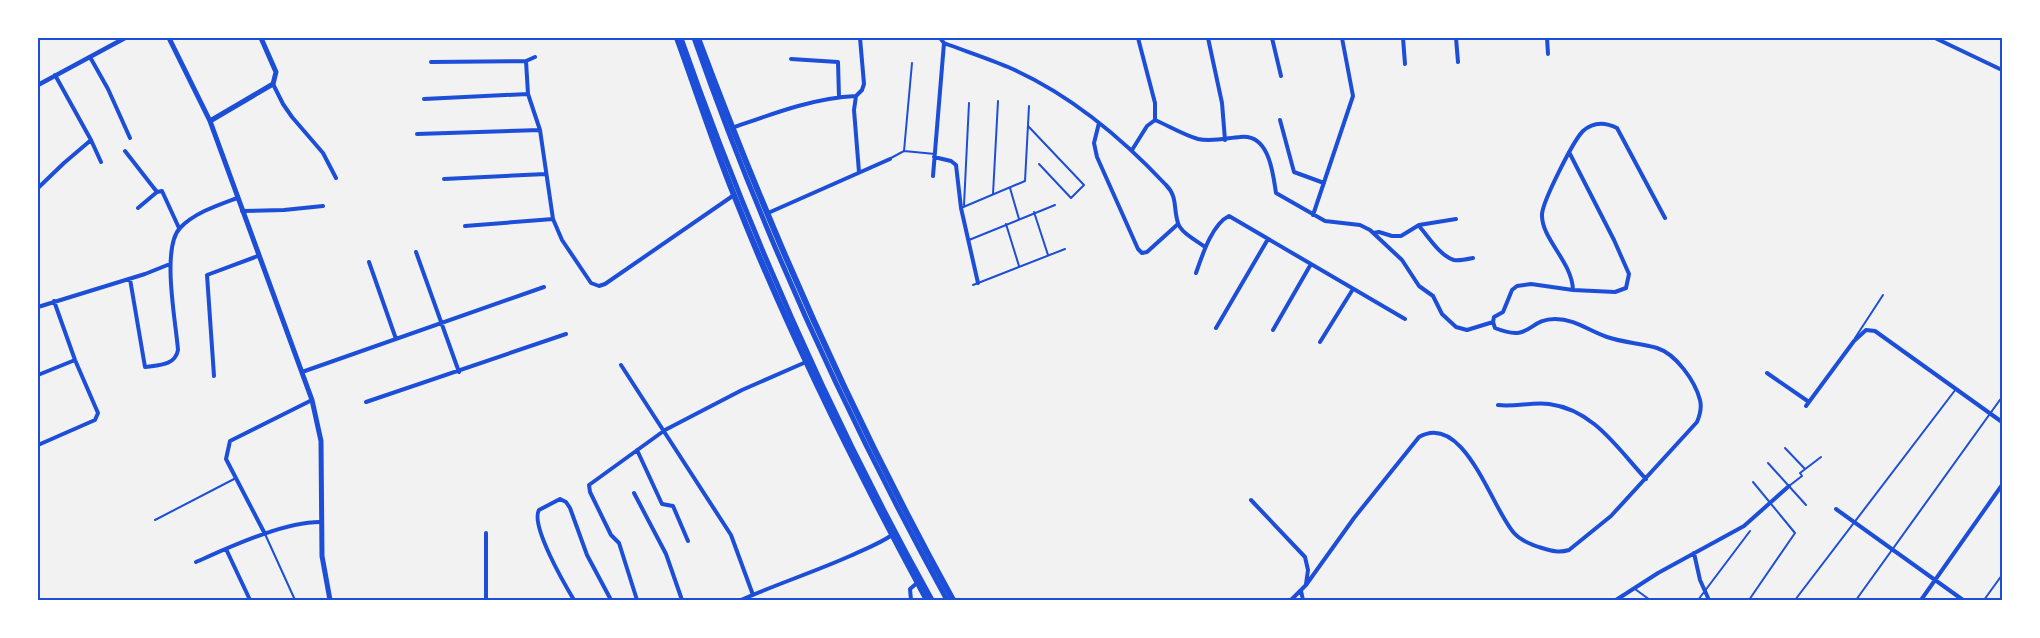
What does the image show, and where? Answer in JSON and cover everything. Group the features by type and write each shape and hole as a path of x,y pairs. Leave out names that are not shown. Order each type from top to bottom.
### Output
{"highway":[{"path":"679,38 734,195 807,362 854,461 927,600"},
{"path":"696,38 767,213 849,398 899,501 953,600"}],"main road":[{"path":"169,38 210,121 312,400 321,441 322,564 330,600"},
{"path":"210,121 273,84 276,72 261,38"},
{"path":"679,38 735,184 804,347 868,481 932,600"},
{"path":"696,38 748,181 821,352 896,506 947,600"}],"street":[{"path":"38,84 125,38"},
{"path":"859,172 854,110 856,96 864,84 860,38"},
{"path":"940,38 944,43 1010,68 1074,104 1099,123 1132,150 1169,188 1175,196 1178,224 1182,230 1205,247"},
{"path":"1138,38 1155,104 1155,120"},
{"path":"1208,38 1222,103 1225,140"},
{"path":"1272,38 1281,76"},
{"path":"1313,215 1353,96 1342,38"},
{"path":"1403,38 1405,64"},
{"path":"1456,38 1458,62"},
{"path":"1547,38 1548,54"},
{"path":"1935,38 2002,70"},
{"path":"933,176 944,43"},
{"path":"90,57 108,89 130,138"},
{"path":"431,62 526,61 535,57"},
{"path":"791,59 838,62 839,97"},
{"path":"526,61 528,94 540,130 554,219 562,240 591,283 599,286 605,284 734,195"},
{"path":"904,152 912,63"},
{"path":"55,75 101,162"},
{"path":"273,84 292,117 323,153 336,178"},
{"path":"424,99 528,94"},
{"path":"732,128 815,101 856,96"},
{"path":"993,194 998,101"},
{"path":"963,207 969,103"},
{"path":"963,207 1025,181 1029,106"},
{"path":"1155,120 1198,139 1225,140 1244,136 1256,139 1264,147 1273,169 1276,193 1325,220 1360,225 1373,233 1402,260 1419,286 1433,296 1442,314 1456,327 1467,330 1493,322"},
{"path":"1132,150 1147,126 1155,120"},
{"path":"1281,120 1294,172 1324,183"},
{"path":"1573,290 1573,279 1553,244 1542,214 1545,202 1569,152 1583,131 1593,125 1606,122 1617,128 1665,218"},
{"path":"1099,123 1094,143 1097,157 1138,249 1142,253 1147,252 1178,224"},
{"path":"1028,126 1084,185 1071,198 1039,164"},
{"path":"417,134 540,130"},
{"path":"38,188 91,140"},
{"path":"125,151 157,192"},
{"path":"767,213 904,152 935,155 956,165 975,284 1065,249"},
{"path":"1291,600 1306,585 1354,518 1419,437 1427,433 1435,431 1447,436 1466,453 1481,476 1503,519 1516,536 1527,543 1554,552 1569,550 1611,516 1697,422 1701,411 1695,387 1674,359 1658,348 1629,344 1606,337 1573,321 1544,320 1525,333 1515,334 1495,328 1494,317 1503,312 1512,290 1517,286 1531,284 1573,290 1620,291 1626,288 1629,274 1569,152"},
{"path":"444,179 546,174"},
{"path":"1010,188 1019,219"},
{"path":"138,208 157,192 162,191 180,228"},
{"path":"130,279 145,367 168,363 178,354 170,264 172,240 180,228 209,209 237,198"},
{"path":"969,240 1055,205"},
{"path":"242,212 323,206"},
{"path":"1034,212 1048,255"},
{"path":"1196,273 1205,247 1222,220 1229,216 1405,319"},
{"path":"465,226 554,219"},
{"path":"1373,233 1401,236 1419,225 1456,219"},
{"path":"1006,224 1019,266"},
{"path":"1419,225 1448,256 1455,260 1473,258"},
{"path":"1216,328 1268,239"},
{"path":"416,252 459,372"},
{"path":"214,376 207,276 258,256"},
{"path":"369,262 396,339"},
{"path":"38,307 130,279 170,264"},
{"path":"1273,330 1311,264"},
{"path":"302,372 544,287"},
{"path":"1320,342 1353,289"},
{"path":"1851,344 1883,295"},
{"path":"38,445 95,420 98,413 75,360 54,301"},
{"path":"1767,373 1807,404 1859,334 1866,330 1875,331 2002,422"},
{"path":"366,402 566,334"},
{"path":"38,375 75,360"},
{"path":"637,600 619,543 610,535 588,487 590,483 665,430 742,390 807,362"},
{"path":"621,364 731,534 753,595"},
{"path":"1795,600 1956,389"},
{"path":"1856,600 2002,397"},
{"path":"295,600 265,534 226,459 230,441 312,400"},
{"path":"1498,405 1552,405 1584,415 1604,432 1646,479"},
{"path":"1785,448 1804,469"},
{"path":"637,450 662,504 673,506 688,541"},
{"path":"1616,600 1744,526 1802,476 1800,473 1804,469 1821,457"},
{"path":"1768,463 1806,505"},
{"path":"155,520 236,478"},
{"path":"1749,600 1795,533 1753,482"},
{"path":"1921,600 2002,485"},
{"path":"634,493 666,554 682,600"},
{"path":"574,600 550,555 536,518 539,510 560,499 570,508 587,555 611,600"},
{"path":"1251,500 1305,557 1308,570 1306,585"},
{"path":"1836,509 1963,600"},
{"path":"196,562 265,534 322,522"},
{"path":"1698,600 1750,531"},
{"path":"486,533 486,600"},
{"path":"741,600 773,585 815,572 878,544 892,535"},
{"path":"226,549 250,600"},
{"path":"1694,554 1704,591 1709,600"},
{"path":"1984,600 2002,575"},
{"path":"911,600 910,589 918,582"},
{"path":"1634,588 1650,600"},
{"path":"1301,591 1304,600"}]}
